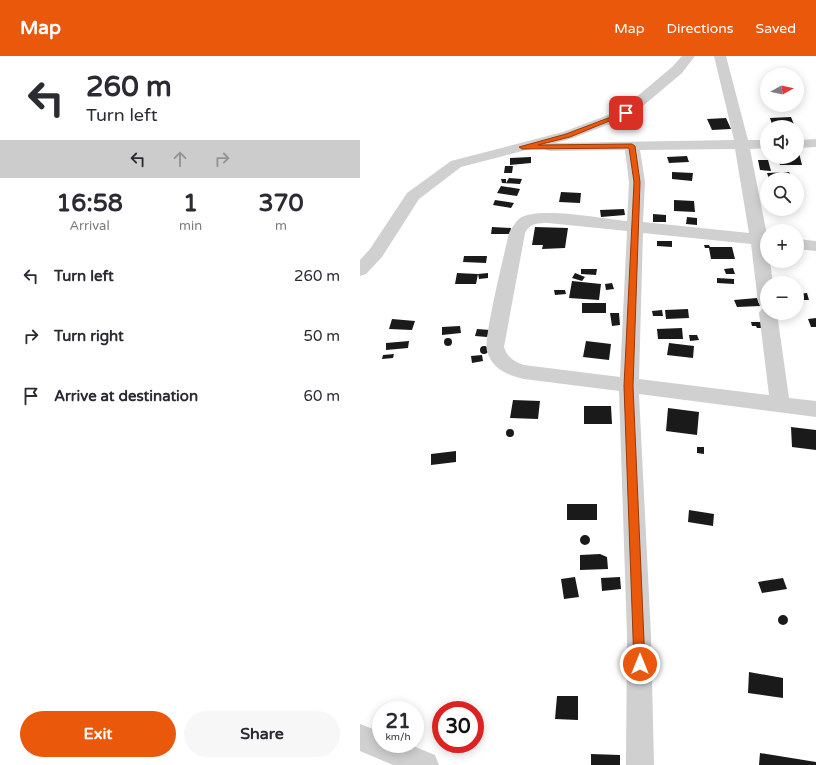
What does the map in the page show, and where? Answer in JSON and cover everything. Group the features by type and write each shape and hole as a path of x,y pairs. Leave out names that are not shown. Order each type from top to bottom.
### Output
{"street":[{"path":"360,270 376,253 413,196 456,164 568,135 626,113 677,70 689,56"},
{"path":"720,56 730,89 760,227"},
{"path":"522,147 760,144"},
{"path":"804,144 816,144"},
{"path":"632,146 637,182 629,386 640,636 640,765"},
{"path":"760,240 635,225 548,218 527,220 520,225 516,233 496,347 497,355 503,364 512,370 816,409"},
{"path":"804,245 816,246"},
{"path":"769,320 780,405"},
{"path":"360,737 425,765"}],"building":[{"path":"791,117 792,120 771,120 770,118"},
{"path":"726,118 731,129 712,130 707,119"},
{"path":"687,156 689,162 669,163 667,157"},
{"path":"531,157 531,163 510,165 510,158"},
{"path":"758,160 760,160 760,164 769,164 771,171 760,170"},
{"path":"780,164 802,165 780,165"},
{"path":"505,166 513,166 512,173 504,173"},
{"path":"672,172 693,173 692,181 672,179"},
{"path":"509,178 522,179 520,184 502,183 501,179 506,179 506,183"},
{"path":"501,186 520,189 517,196 497,193"},
{"path":"561,192 581,193 580,203 559,202"},
{"path":"495,200 514,203 511,208 493,205"},
{"path":"674,200 694,201 695,212 674,211"},
{"path":"624,209 625,215 601,217 600,210"},
{"path":"653,214 666,215 666,222 653,222"},
{"path":"687,217 697,218 697,225 686,224"},
{"path":"492,227 511,228 510,234 491,234"},
{"path":"535,227 568,228 565,248 542,249 543,245 532,245"},
{"path":"657,241 672,241 672,247 657,246"},
{"path":"704,245 709,245 710,247 732,247 735,259 711,259 709,248 705,248"},
{"path":"464,256 487,256 486,263 463,262"},
{"path":"733,268 735,274 726,274 724,269"},
{"path":"581,269 597,269 596,275 581,274"},
{"path":"457,273 478,274 476,284 455,284"},
{"path":"488,273 488,278 479,279 478,274"},
{"path":"575,273 585,277 582,281 572,278"},
{"path":"717,278 734,279 734,284 717,283"},
{"path":"572,281 601,284 599,300 569,298"},
{"path":"612,283 614,289 606,290 605,284"},
{"path":"554,290 565,290 566,294 555,295"},
{"path":"804,293 807,293 809,300 804,300"},
{"path":"757,298 760,306 737,307 734,300"},
{"path":"582,303 606,303 606,313 582,313"},
{"path":"688,309 689,318 666,319 665,310"},
{"path":"662,310 663,316 653,316 652,311"},
{"path":"610,313 619,313 620,325 612,326"},
{"path":"816,318 816,327 811,327 808,319"},
{"path":"392,319 415,321 412,330 389,329"},
{"path":"751,322 762,322 763,328 752,326"},
{"path":"460,326 461,333 442,335 442,327"},
{"path":"682,328 683,339 658,339 657,329"},
{"path":"477,329 490,330 487,337 475,336"},
{"path":"689,335 697,335 699,340 690,341"},
{"path":"446,338 450,338 452,342 450,346 446,346 444,344 444,340"},
{"path":"409,341 408,348 386,350 386,343"},
{"path":"586,341 611,344 609,360 583,357"},
{"path":"669,343 694,346 693,358 667,355"},
{"path":"482,346 486,346 488,350 486,354 482,354 480,352 480,348"},
{"path":"394,354 393,358 382,359 383,355"},
{"path":"482,355 483,361 472,363 471,356"},
{"path":"513,400 540,401 538,419 510,418"},
{"path":"584,406 611,406 612,424 584,424"},
{"path":"668,408 699,412 697,435 666,431"},
{"path":"791,427 816,430 816,450 792,447"},
{"path":"510,429 513,430 513,436 510,437 507,436 506,433 507,430"},
{"path":"697,447 704,447 704,454 697,453"},
{"path":"456,451 456,462 431,465 431,454"},
{"path":"567,504 597,504 597,520 567,520"},
{"path":"689,510 714,514 713,526 688,522"},
{"path":"583,535 587,535 589,536 589,544 583,545 580,542 580,538"},
{"path":"600,554 607,557 608,569 580,570 580,555"},
{"path":"575,577 579,597 564,599 561,579"},
{"path":"620,577 621,589 602,591 601,578"},
{"path":"783,578 787,589 762,593 758,582"},
{"path":"781,615 785,615 787,616 787,624 781,625 778,622 778,618"},
{"path":"749,672 783,678 783,698 748,693"},
{"path":"557,696 578,696 578,720 555,719"},
{"path":"760,753 816,762 816,765 759,765"},
{"path":"591,754 620,755 620,765 591,765"}],"route":[{"path":"626,113 568,135 522,147 632,146 637,182 629,386 640,664"}]}
